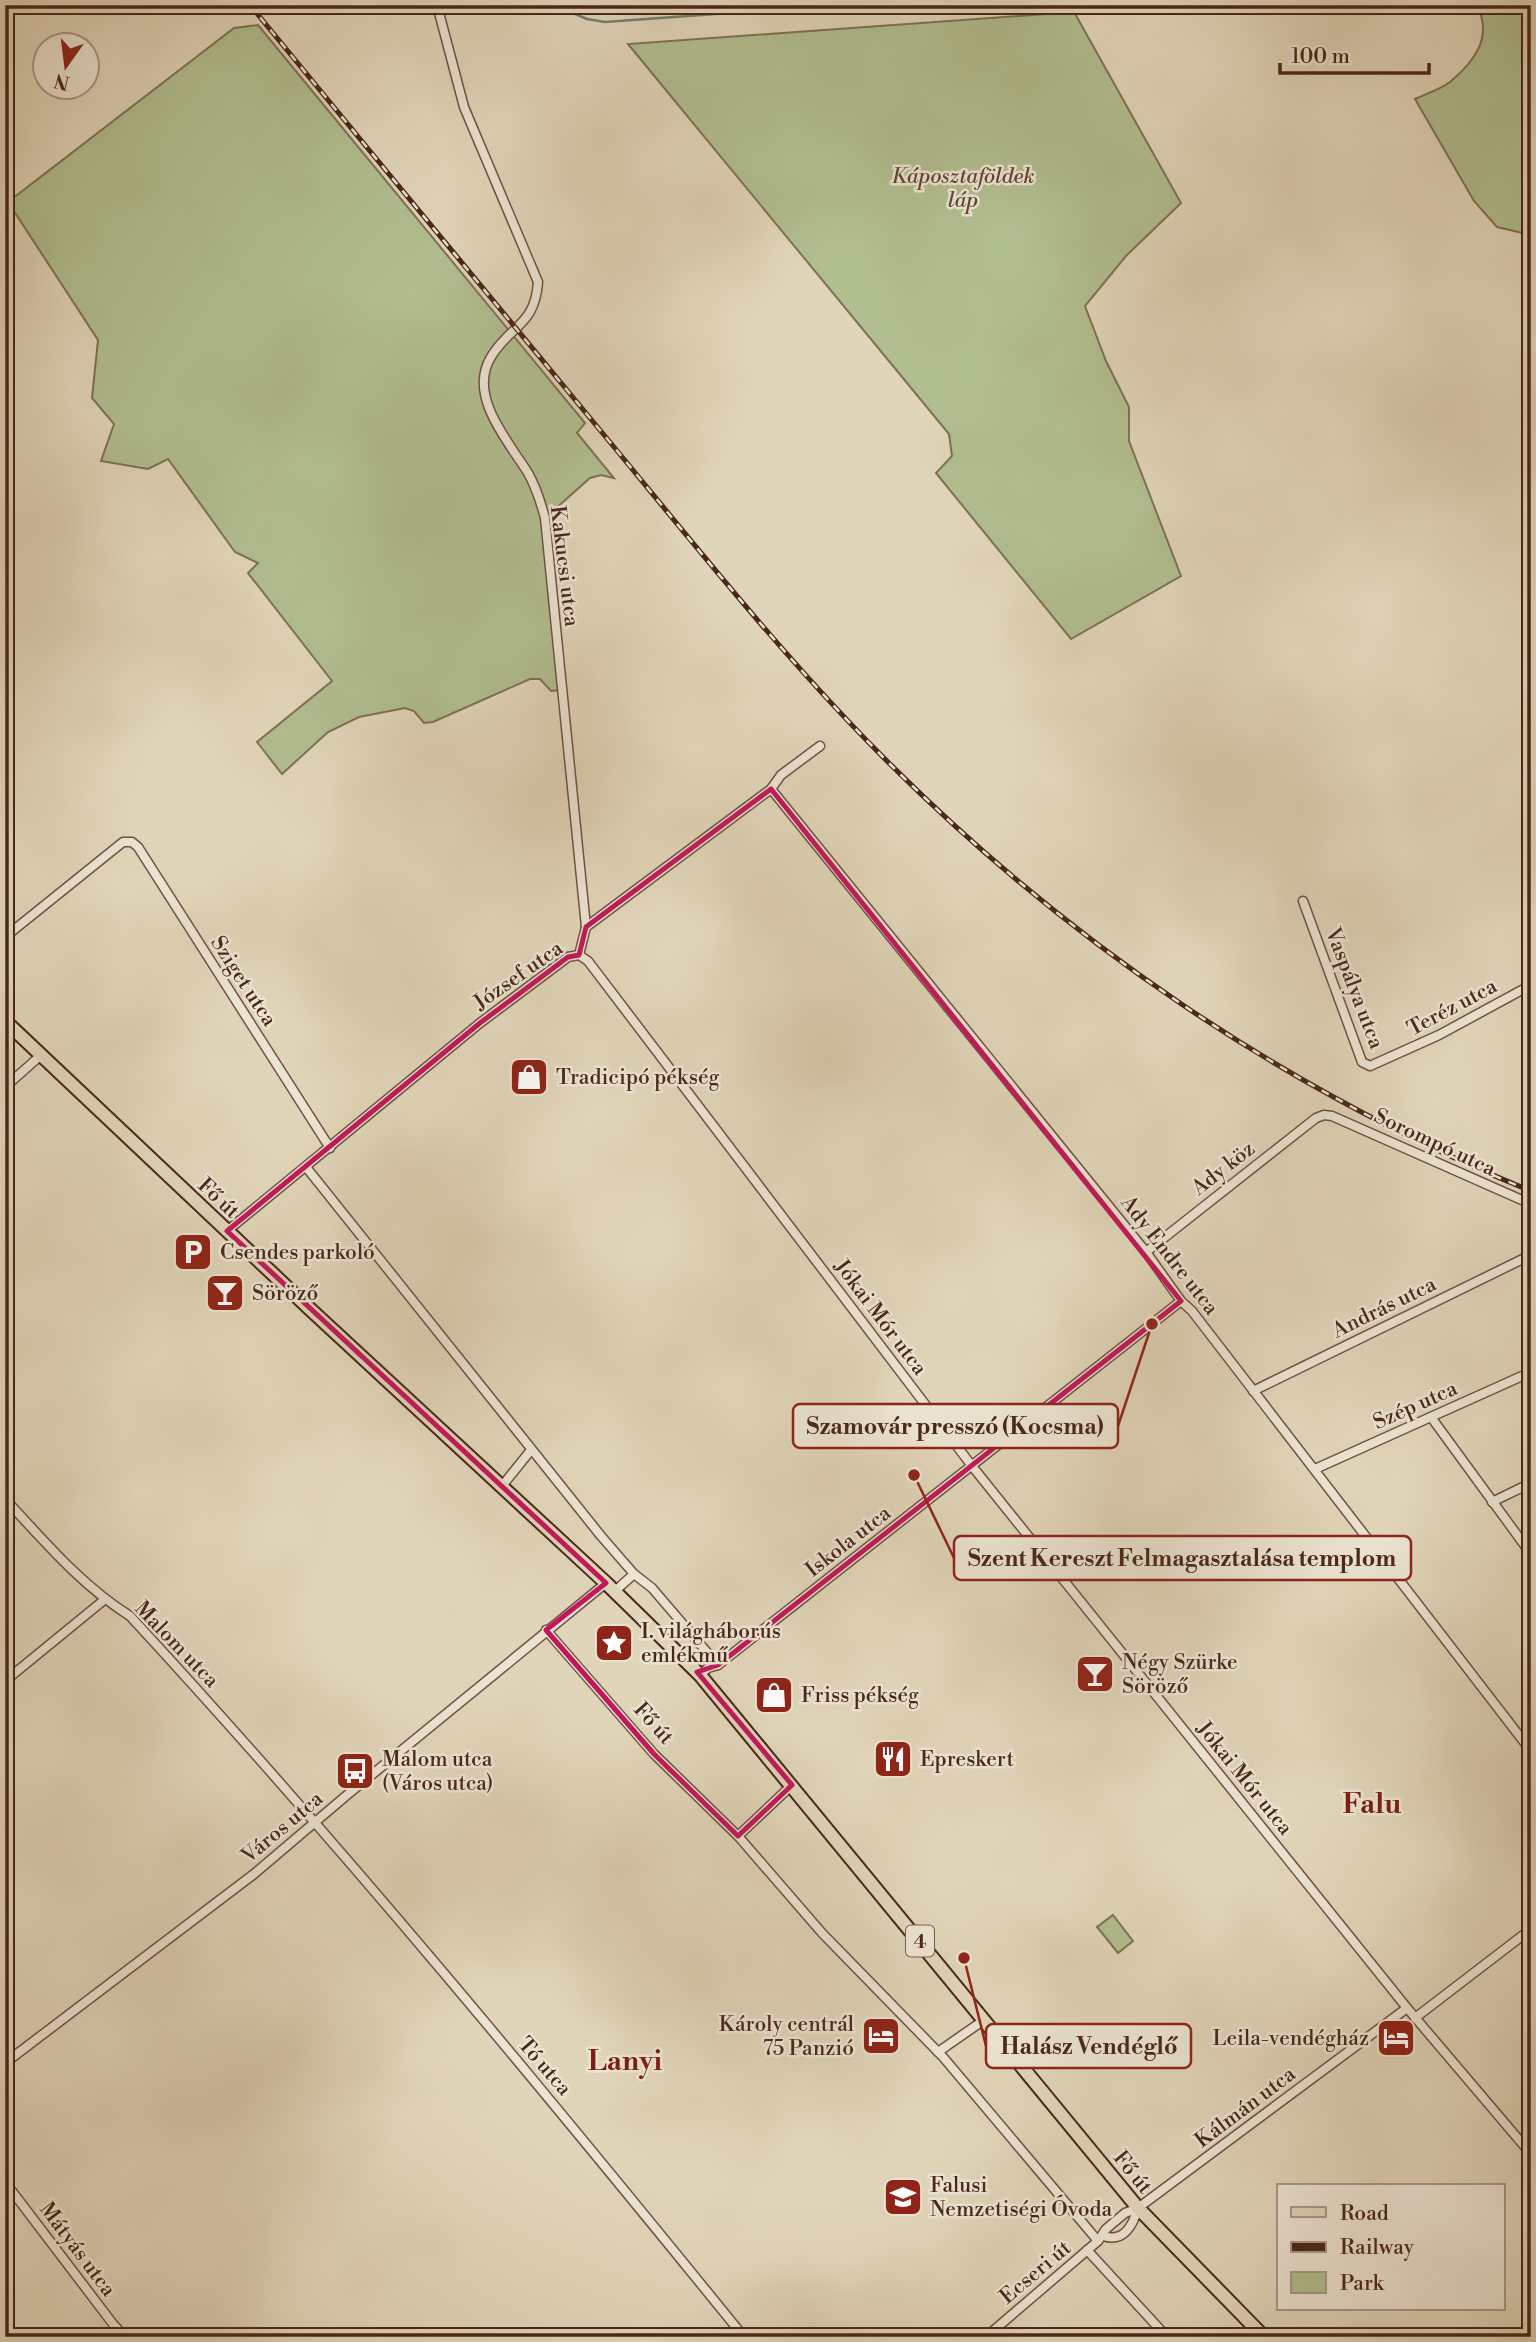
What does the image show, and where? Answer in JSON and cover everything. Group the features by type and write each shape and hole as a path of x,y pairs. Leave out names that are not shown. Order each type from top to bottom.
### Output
{"main road":[{"name":"Fő út","path":"5,1021 610,1587 700,1675 1138,2208 1264,2337"}],"street":[{"name":"Kakucsi utca","path":"437,5 464,107 538,282 530,314 488,360 484,381 492,416 534,486 545,518 586,927"},
{"name":"József utca","path":"227,1231 480,1023 568,957 579,955 586,927 771,789 781,775 820,746"},
{"name":"Ady Endre utca","path":"771,789 1146,1252 1181,1301 1192,1311 1315,1469 1531,1751"},
{"name":"Sziget utca","path":"5,937 123,842 132,842 138,847 330,1148"},
{"name":"Vaspálya utca","path":"1303,901 1362,1062 1370,1066 1389,1059"},
{"name":"Jókai Mór utca","path":"579,955 587,961 972,1466 1415,2018 1531,2154"},
{"name":"Teréz utca","path":"1389,1059 1530,988"},
{"path":"5,1087 40,1056"},
{"name":"Ady köz","path":"1146,1252 1316,1118 1324,1115"},
{"name":"Sorompó utca","path":"1324,1115 1332,1115 1377,1133 1531,1205"},
{"path":"306,1167 531,1450 634,1574 652,1588 718,1665"},
{"name":"András utca","path":"1253,1391 1531,1255"},
{"name":"Iskola utca","path":"700,1675 708,1668 718,1665 1181,1301"},
{"name":"Szép utca","path":"1315,1469 1531,1372"},
{"path":"1431,1417 1531,1554"},
{"path":"502,1486 531,1450"},
{"path":"1492,1502 1531,1483"},
{"name":"Malom utca","path":"5,1499 53,1551 104,1600 130,1616 314,1821"},
{"path":"610,1587 634,1574"},
{"name":"Város utca","path":"5,2063 254,1874 314,1821 546,1630 610,1587"},
{"path":"5,1681 104,1600"},
{"name":"Fő út","path":"546,1630 654,1754 738,1836 822,1933 939,2052 1101,2239"},
{"path":"738,1836 792,1785"},
{"name":"Tó utca","path":"314,1821 545,2091 744,2337"},
{"path":"1415,2018 1531,1929"},
{"name":"Kálmán utca","path":"1138,2208 1407,2008"},
{"path":"939,2052 984,2020"},
{"name":"Mátyás utca","path":"5,2182 125,2337"},
{"path":"1101,2239 1118,2237 1133,2226 1138,2208"},
{"name":"Ecseri út","path":"986,2337 1101,2239 1106,2229 1125,2213 1138,2208"},
{"path":"1087,2250 1167,2337"}],"highlighted area":[{"path":"771,789 1181,1301 718,1665 697,1672 792,1785 738,1836 654,1754 546,1630 606,1583 227,1231 480,1023 568,957 579,955 586,927"}],"green space":[{"path":"1477,5 1531,5 1531,235 1497,227 1474,201 1415,99 1450,82 1474,57 1479,48 1483,28"},
{"name":"Káposztaföldek láp","path":"1074,12 1181,203 1126,256 1085,306 1106,361 1129,407 1129,441 1181,576 1071,639 936,473 952,456 949,434 628,44"},
{"path":"258,25 585,423 577,433 614,478 601,475 590,478 545,518 561,690 551,691 540,679 530,679 433,722 424,723 414,711 405,708 359,717 328,732 282,774 257,742 332,681 248,573 258,563 235,552 168,459 148,469 101,461 114,424 92,398 98,340 8,202 234,28"},
{"path":"1113,1915 1133,1941 1118,1953 1097,1927"}],"waterway":[{"path":"554,5 587,19 605,22 840,5"}],"railway":[{"path":"250,5 769,633 841,714 950,821 1102,948 1183,1005 1266,1058 1352,1107 1531,1191"}],"place":[{"name":"Tradicipó pékség","path":"529,1077"},
{"name":"Csendes parkoló","path":"193,1252"},
{"name":"Söröző","path":"225,1293"},
{"name":"Szamovár presszó (Kocsma)","path":"1152,1324"},
{"name":"Szent Kereszt Felmagasztalása templom","path":"914,1475"},
{"name":"I. világháborús emlékmű","path":"614,1643"},
{"name":"Négy Szürke Söröző","path":"1095,1674"},
{"name":"Friss pékség","path":"774,1695"},
{"name":"Epreskert","path":"893,1759"},
{"name":"Malom utca (Város utca)","path":"355,1771"},
{"name":"Halász Vendéglő","path":"964,1958"},
{"name":"Károly centrál 75 Panzió","path":"881,2036"},
{"name":"Leila-vendégház","path":"1396,2038"},
{"name":"Falusi Nemzetiségi Óvoda","path":"903,2197"}],"district":[{"name":"Falu","path":"1372,1803"},
{"name":"Lanyi","path":"625,2060"}]}
